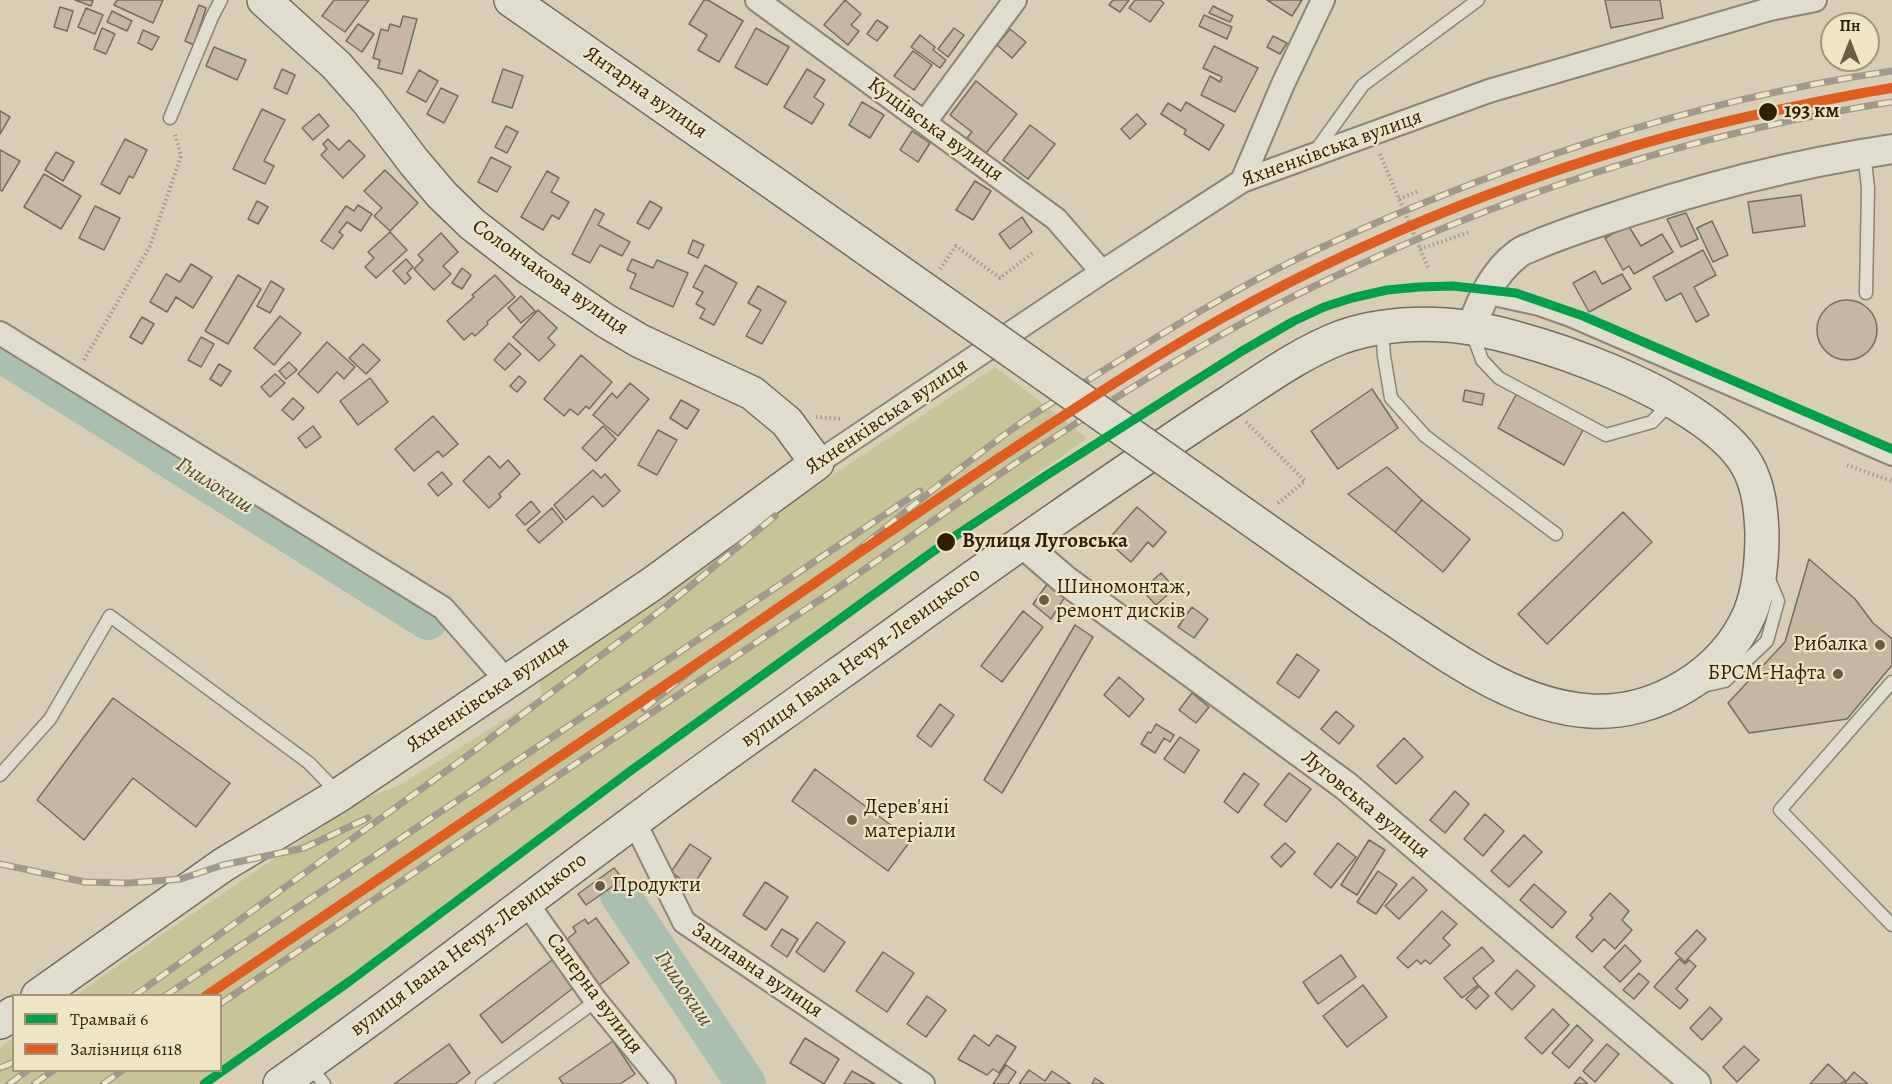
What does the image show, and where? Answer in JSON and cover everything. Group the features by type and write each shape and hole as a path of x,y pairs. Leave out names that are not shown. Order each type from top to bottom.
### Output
{"main road":[{"name":"Солончакова вулиця","path":"264,0 336,65 367,100 442,195 472,224 530,269 631,336 752,393 787,422 817,464"},
{"name":"Янтарна вулиця","path":"511,0 779,186 1381,611"},
{"name":"вулиця Івана Нечуя-Левицького","path":"280,1084 317,1074 526,902 634,821 1022,543 1278,371 1345,336 1382,328 1444,325 1471,328 1531,342 1624,377 1699,417 1735,447 1746,462 1755,481 1760,506 1761,561 1752,605 1737,637 1720,659 1698,679 1641,706 1615,711 1587,711 1533,698 1472,670 1381,611"},
{"name":"Яхненківська вулиця","path":"41,994 223,865 339,795 652,584 817,464"}],"street":[{"name":"Кущівська вулиця","path":"757,0 1056,219 1102,272"},
{"path":"925,122 1015,0"},
{"path":"1242,181 1283,84 1323,0"},
{"name":"Яхненківська вулиця","path":"817,464 1102,272 1242,181 1489,91 1770,9 1815,0"},
{"path":"1471,328 1494,277 1520,252 1559,235 1645,206 1727,183 1892,149"},
{"path":"1484,295 1539,307 1570,318 1892,457"},
{"path":"0,333 443,608 507,681"},
{"name":"Луговська вулиця","path":"1022,543 1065,580 1346,786 1696,1084"},
{"name":"Заплавна вулиця","path":"634,821 684,922 923,1084"},
{"name":"Саперна вулиця","path":"526,902 596,1000 664,1084"}],"lane":[{"path":"170,118 221,0"},
{"path":"1312,156 1363,85 1478,0"},
{"path":"1864,153 1868,188 1866,293"},
{"path":"1382,328 1391,398 1425,435 1556,534"},
{"path":"1471,328 1482,360 1499,378 1606,435 1652,422 1671,401"},
{"path":"0,775 50,719 110,616 309,763 339,795"},
{"path":"1892,682 1780,810 1892,925"},
{"path":"482,1084 596,1000"}],"path":[{"path":"74,379 150,246 181,156 170,118"},
{"path":"1372,134 1429,270"},
{"path":"1399,199 1419,191"},
{"path":"1420,249 1470,232"},
{"path":"938,272 956,246 1000,278 1034,252"},
{"path":"1240,415 1305,481 1277,504"},
{"path":"808,417 843,419"},
{"path":"1847,465 1892,481"}],"shaded area":[{"path":"995,367 1087,438 541,832 423,923 222,1066 222,994 78,994 361,800 400,785 541,697 540,675 726,546"},
{"path":"12,1039 12,1072 214,1072 196,1084 0,1084 0,1048"}],"building":[{"path":"75,0 93,0 91,6"},
{"path":"117,0 163,0 153,23 114,5"},
{"path":"334,0 369,0 345,32 322,16"},
{"path":"704,0 708,0 743,21 719,62 698,50 707,35 689,24"},
{"path":"845,0 861,14 851,25 859,31 848,45 824,25"},
{"path":"1113,0 1129,0 1120,12 1109,5"},
{"path":"1135,0 1160,0 1164,3 1150,22 1129,8"},
{"path":"1267,0 1302,0 1292,16"},
{"path":"1605,0 1660,0 1663,18 1611,28"},
{"path":"199,5 206,8 194,45 185,41"},
{"path":"1213,6 1233,16 1230,22 1209,13"},
{"path":"60,7 73,11 67,31 54,27"},
{"path":"86,8 103,15 95,34 78,27"},
{"path":"112,11 132,21 127,31 107,22"},
{"path":"1204,15 1232,27 1227,39 1199,26"},
{"path":"403,16 417,19 402,74 378,68 380,60 373,58 381,29 388,31 390,24 400,27"},
{"path":"877,20 888,27 877,41 867,34"},
{"path":"358,24 374,34 362,52 346,41"},
{"path":"102,28 115,34 106,54 94,49"},
{"path":"756,28 789,47 767,85 735,67"},
{"path":"954,28 964,35 948,57 938,49"},
{"path":"1010,29 1026,42 1012,58 997,45"},
{"path":"143,30 159,37 152,50 138,43"},
{"path":"920,35 935,47 933,50 946,60 940,68 911,47"},
{"path":"1273,36 1287,43 1280,54 1267,47"},
{"path":"1214,46 1258,68 1235,112 1201,95 1210,76 1220,82 1222,77 1203,68"},
{"path":"214,47 246,60 237,80 206,66"},
{"path":"913,51 932,65 914,90 894,76"},
{"path":"282,69 295,75 287,94 274,88"},
{"path":"503,69 523,76 512,108 492,102"},
{"path":"807,69 825,80 814,97 824,104 812,124 784,107"},
{"path":"419,70 438,81 426,102 407,92"},
{"path":"976,81 1017,114 986,153 967,138 972,132 950,115"},
{"path":"441,88 458,96 444,123 427,114"},
{"path":"862,102 884,115 870,138 849,125"},
{"path":"1186,102 1224,125 1209,150 1184,134 1186,130 1161,114 1168,103 1181,111"},
{"path":"262,109 285,120 264,161 274,166 265,184 233,169"},
{"path":"0,111 10,117 0,134"},
{"path":"319,114 329,126 313,140 302,128"},
{"path":"1137,114 1146,124 1130,139 1121,129"},
{"path":"1030,125 1055,144 1028,179 1003,160"},
{"path":"506,126 518,132 507,153 495,147"},
{"path":"912,131 930,143 918,162 900,150"},
{"path":"125,139 147,150 133,178 129,176 120,194 101,184"},
{"path":"328,139 339,150 349,140 365,156 343,178 321,155 327,149 323,144"},
{"path":"0,150 20,161 2,191 0,190"},
{"path":"56,152 74,162 63,181 45,170"},
{"path":"491,157 511,167 497,192 478,182"},
{"path":"385,170 418,203 390,231 374,216 382,208 364,191"},
{"path":"547,171 559,178 551,192 569,202 559,219 552,215 543,230 521,217"},
{"path":"44,174 81,196 61,229 24,207"},
{"path":"975,181 991,191 973,220 956,210"},
{"path":"1801,195 1805,226 1753,233 1748,202"},
{"path":"257,201 268,207 258,224 248,219"},
{"path":"650,201 662,208 649,229 637,223"},
{"path":"358,205 372,214 361,231 347,222 339,232 343,235 333,249 321,241 346,206 354,211"},
{"path":"95,206 120,218 104,250 79,238"},
{"path":"595,209 604,214 598,225 630,242 622,256 600,245 590,263 572,254"},
{"path":"1686,213 1698,239 1681,247 1667,219"},
{"path":"1022,217 1032,232 1010,249 999,234"},
{"path":"1712,221 1728,255 1713,262 1697,228"},
{"path":"1628,225 1641,246 1662,234 1673,252 1634,274 1629,266 1623,270 1605,238"},
{"path":"390,232 407,250 376,278 365,267 374,258 368,252"},
{"path":"441,233 458,252 443,266 451,274 434,290 414,269 423,260 418,255"},
{"path":"693,240 704,245 698,258 688,253"},
{"path":"1703,250 1716,275 1694,287 1709,315 1696,322 1681,293 1666,301 1653,277"},
{"path":"406,259 413,267 407,273 411,278 405,284 393,271"},
{"path":"632,259 653,268 657,260 688,273 673,307 630,288 636,274 627,270"},
{"path":"191,264 212,277 193,308 176,297 167,312 150,302 166,274 180,282"},
{"path":"705,265 737,283 714,325 700,318 705,309 696,304 703,292 693,287"},
{"path":"462,268 471,275 462,289 452,283"},
{"path":"1595,271 1602,284 1622,274 1631,289 1589,312 1573,283"},
{"path":"238,275 261,289 228,344 205,331"},
{"path":"495,275 515,297 475,336 472,333 464,340 447,321"},
{"path":"271,281 284,289 270,313 257,306"},
{"path":"758,286 786,302 762,344 746,336 761,310 748,303"},
{"path":"521,296 535,311 521,323 508,308"},
{"path":"1847,300 1859,302 1872,313 1877,330 1875,342 1864,355 1847,360 1835,358 1822,347 1817,330 1819,318 1830,305"},
{"path":"538,310 557,328 548,338 555,345 539,361 513,337"},
{"path":"280,316 301,333 274,365 254,348"},
{"path":"142,317 154,324 142,344 130,337"},
{"path":"201,337 214,344 201,367 188,360"},
{"path":"327,342 355,367 344,379 337,372 318,393 298,374"},
{"path":"509,343 521,354 505,370 494,360"},
{"path":"363,344 380,360 366,374 349,358"},
{"path":"581,355 612,382 589,409 586,406 578,415 570,409 564,416 544,399"},
{"path":"289,362 297,370 286,379 279,371"},
{"path":"219,364 231,371 221,386 210,379"},
{"path":"275,374 285,383 270,397 261,387"},
{"path":"519,376 526,382 517,392 510,386"},
{"path":"370,378 388,402 358,425 340,401"},
{"path":"630,383 649,399 618,436 593,415 612,393 617,398"},
{"path":"1372,389 1398,428 1338,469 1311,431"},
{"path":"1465,390 1484,394 1482,405 1463,401"},
{"path":"1517,393 1583,430 1564,465 1498,428"},
{"path":"293,398 304,408 293,420 282,410"},
{"path":"681,400 699,410 687,429 670,418"},
{"path":"433,416 458,444 443,457 438,451 414,471 395,449"},
{"path":"313,426 321,437 306,448 298,438"},
{"path":"603,426 616,439 596,461 582,448"},
{"path":"658,430 677,440 657,475 638,465"},
{"path":"489,456 500,468 508,460 520,474 499,494 501,497 489,508 463,481"},
{"path":"1387,467 1422,500 1395,532 1348,494"},
{"path":"593,470 601,478 605,474 620,491 603,507 593,496 566,520 554,505"},
{"path":"442,472 452,484 438,496 428,484"},
{"path":"1422,500 1470,539 1443,572 1395,532"},
{"path":"531,501 540,512 525,525 516,515"},
{"path":"1137,507 1166,532 1153,547 1148,542 1131,562 1107,541"},
{"path":"552,508 563,522 539,543 527,530"},
{"path":"1623,512 1652,542 1547,644 1518,614"},
{"path":"1809,559 1855,599 1873,623 1892,639 1892,665 1847,719 1749,733 1728,703 1785,642"},
{"path":"1161,573 1175,588 1156,605 1142,590"},
{"path":"1050,580 1068,592 1051,619 1033,604"},
{"path":"1192,607 1208,619 1194,638 1178,627"},
{"path":"1023,611 1043,627 1002,682 981,666"},
{"path":"1075,625 1093,637 1002,793 984,780"},
{"path":"1297,654 1319,670 1299,698 1277,683"},
{"path":"1119,677 1144,699 1129,717 1104,695"},
{"path":"1192,693 1209,707 1196,723 1179,710"},
{"path":"113,698 230,783 196,827 133,778 84,840 37,800"},
{"path":"940,704 954,715 931,747 917,736"},
{"path":"1336,711 1354,726 1339,744 1321,729"},
{"path":"1156,724 1174,735 1170,742 1164,738 1155,753 1141,744"},
{"path":"1180,737 1199,750 1184,773 1164,759"},
{"path":"1404,738 1423,757 1396,784 1377,766"},
{"name":"Дерев'янi матерiали","path":"815,769 911,840 888,871 792,801"},
{"path":"1244,773 1259,784 1238,813 1224,802"},
{"path":"1289,773 1311,789 1286,822 1264,805"},
{"path":"1455,791 1469,804 1445,833 1430,820"},
{"path":"1485,814 1504,831 1483,856 1464,839"},
{"path":"1524,835 1542,852 1509,887 1491,871"},
{"path":"1369,840 1385,850 1357,895 1341,885"},
{"path":"1285,843 1295,852 1281,867 1271,857"},
{"path":"1338,843 1356,857 1331,888 1314,874"},
{"path":"690,844 711,858 692,887 671,872"},
{"name":"Продукти","path":"614,868 623,879 586,905 578,894"},
{"path":"1378,871 1397,884 1376,914 1357,902"},
{"path":"1413,877 1427,890 1399,919 1385,906"},
{"path":"765,882 788,897 766,930 743,915"},
{"path":"1534,884 1566,912 1552,928 1520,900"},
{"path":"1610,893 1629,911 1622,920 1632,930 1615,949 1604,939 1592,952 1576,937 1593,918 1590,915"},
{"path":"1442,911 1457,924 1443,938 1450,945 1430,964 1425,960 1421,964 1417,960 1408,968 1397,958"},
{"path":"596,918 629,963 598,986 567,939 576,932 573,927 585,919 588,924"},
{"path":"817,922 845,942 824,972 796,952"},
{"path":"782,929 798,939 787,957 771,946"},
{"path":"1697,930 1706,939 1685,962 1675,953"},
{"path":"1625,945 1641,961 1620,982 1604,967"},
{"path":"1482,947 1494,961 1473,978 1478,985 1462,998 1444,978"},
{"path":"883,952 914,973 887,1012 856,991"},
{"path":"1341,955 1356,977 1318,1004 1303,982"},
{"path":"556,957 577,985 502,1043 480,1015"},
{"path":"1679,959 1685,964 1689,960 1696,966 1676,989 1688,1000 1680,1009 1654,987"},
{"path":"1517,970 1535,986 1512,1010 1495,993"},
{"path":"1639,973 1649,982 1634,999 1623,990"},
{"path":"1363,985 1387,1017 1347,1047 1323,1016"},
{"path":"1479,986 1489,996 1476,1009 1466,999"},
{"path":"927,996 946,1010 926,1037 907,1024"},
{"path":"1710,1007 1722,1019 1702,1040 1690,1028"},
{"path":"1553,1009 1569,1025 1542,1054 1525,1038"},
{"path":"1577,1025 1593,1040 1569,1068 1552,1053"},
{"path":"974,1035 989,1046 997,1035 1016,1047 999,1073 993,1069 987,1075 958,1059"},
{"path":"805,1038 839,1059 824,1084 790,1063"},
{"path":"613,1041 635,1074 620,1084 563,1084 559,1078"},
{"path":"449,1044 470,1073 455,1084 394,1084"},
{"path":"1607,1044 1619,1054 1595,1082 1583,1071"},
{"path":"1744,1046 1759,1060 1737,1082 1723,1067"},
{"path":"1828,1064 1845,1080 1841,1084 1810,1084"},
{"path":"1006,1065 1016,1072 1008,1084 993,1084"},
{"path":"1029,1070 1045,1081 1052,1071 1071,1084 1019,1084"},
{"path":"852,1071 875,1084 844,1084"},
{"path":"1854,1072 1868,1084 1844,1084"},
{"path":"1580,1077 1588,1084 1574,1084"},
{"path":"1095,1078 1104,1084 1092,1084"}],"waterway":[{"name":"Гнилокиш","path":"0,352 428,620"},
{"name":"Гнилокиш","path":"620,895 746,1084"}],"railway":[{"path":"842,563 951,475 1027,419 1196,314 1303,256 1444,195 1590,142 1741,100 1892,71"},
{"path":"222,1003 836,589 1050,440 1152,375 1246,321 1327,280 1423,237 1553,187 1687,146 1823,114 1892,102"},
{"path":"168,994 920,491"},
{"path":"137,994 467,756 664,608 775,516"},
{"path":"644,709 711,654"},
{"path":"0,864 85,882 128,883 181,879 223,865 304,848 368,818"},
{"path":"0,1068 12,1063"},
{"path":"9,1084 25,1072"},
{"path":"34,1084 51,1072"},
{"path":"103,1084 120,1072"}],"tram line":[{"name":"6","path":"222,1071 350,981 629,772 946,542 1242,351 1294,321 1324,307 1387,290 1419,287 1453,286 1516,293 1583,316 1892,449"},
{"name":"6","path":"204,1084 221,1072"}],"rail line":[{"name":"6118","path":"209,994 970,478 1115,383 1224,317 1290,282 1425,220 1563,168 1706,127 1806,104 1892,88"}],"place":[{"name":"193 км","path":"1768,112"},
{"name":"Вулиця Луговська","path":"946,542"},
{"name":"Шиномонтаж, ремонт дисків","path":"1044,600"},
{"name":"Рибалка","path":"1880,645"},
{"name":"БРСМ-Нафта","path":"1838,674"},
{"name":"Дерев'янi матерiали","path":"852,820"},
{"name":"Продукти","path":"600,886"}]}
